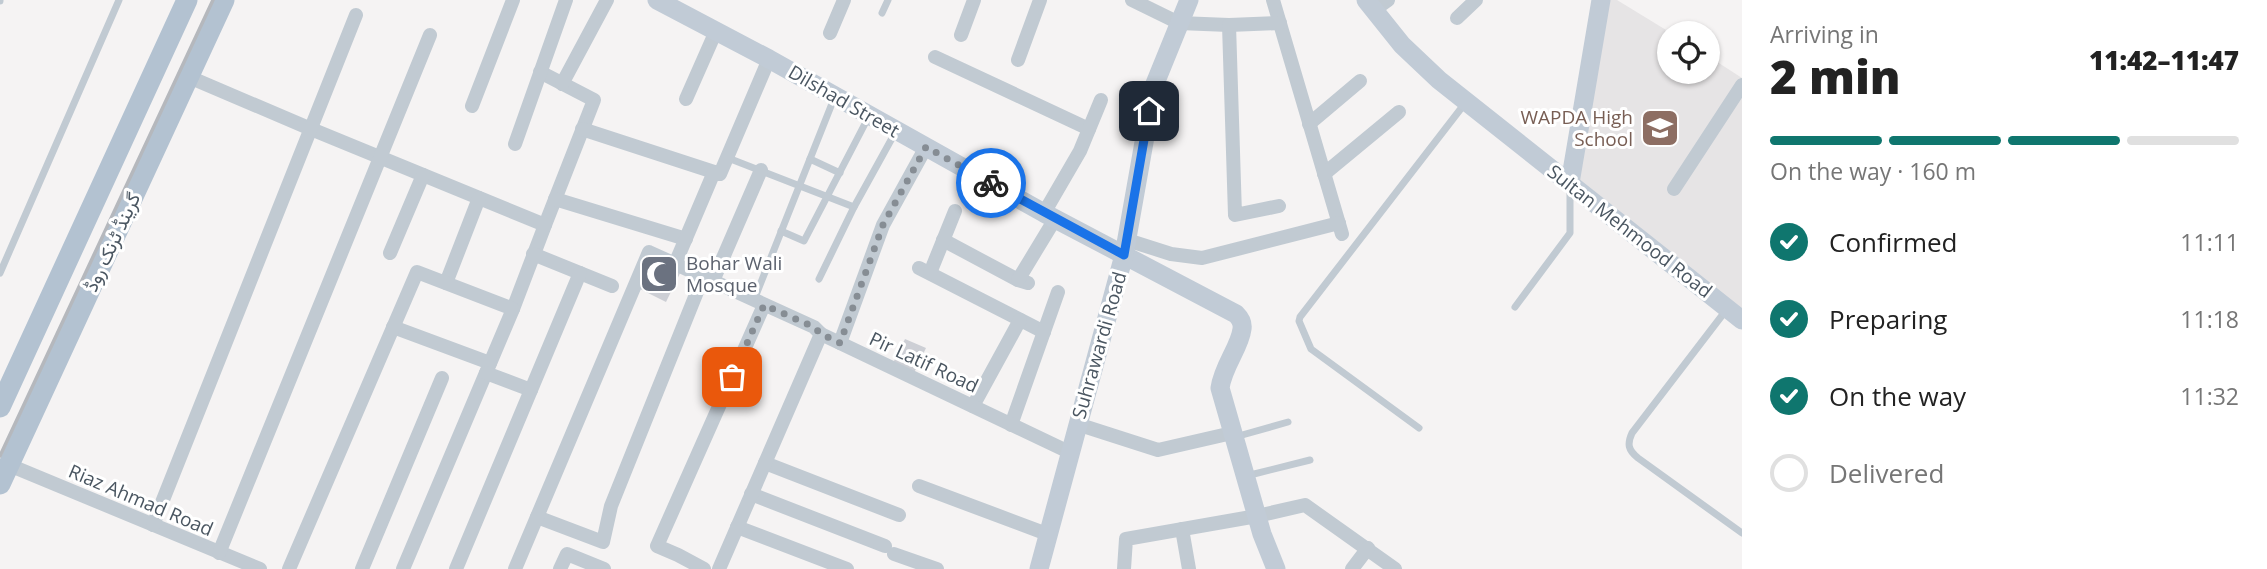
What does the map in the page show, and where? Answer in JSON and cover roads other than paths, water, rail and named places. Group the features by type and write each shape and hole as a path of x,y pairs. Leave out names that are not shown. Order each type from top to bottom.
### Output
{"main road":[{"name":"گرینڈ ٹرنک روڈ","path":"0,407 187,0"},
{"name":"گرینڈ ٹرنک روڈ","path":"5,474 224,0"},
{"path":"47,307 76,320"}],"street":[{"path":"472,106 513,0"},
{"path":"515,144 566,0"},
{"path":"562,84 607,0"},
{"name":"Dilshad Street","path":"657,0 769,59 1050,216 1126,247 1236,314 1240,318 1242,330 1224,369 1220,388 1256,516 1276,569"},
{"path":"830,33 844,0"},
{"path":"961,35 974,0"},
{"path":"1018,60 1040,0"},
{"path":"1132,0 1179,23 1280,23"},
{"name":"Suhrawardi Road","path":"1039,569 1126,247 1154,86 1189,0"},
{"path":"1126,247 1202,258 1340,228 1273,0"},
{"path":"1457,18 1476,0"},
{"path":"1570,183 1601,0"},
{"name":"Sultan Mehmood Road","path":"1376,3 1402,45 1439,80 1735,314"},
{"path":"153,525 356,15"},
{"path":"1229,25 1236,215 1279,206"},
{"path":"686,99 716,31"},
{"path":"219,553 430,35"},
{"path":"935,57 1089,129"},
{"path":"582,129 720,174 769,59"},
{"path":"403,569 513,309 594,100 540,72"},
{"path":"189,77 545,225"},
{"path":"1310,124 1360,81"},
{"path":"1674,190 1742,85"},
{"path":"943,240 1023,282 1101,100"},
{"path":"1324,174 1399,112"},
{"path":"840,343 883,225 926,147"},
{"path":"515,569 537,517 603,541 611,506 708,279 761,170"},
{"path":"675,264 714,172"},
{"path":"390,253 423,175"},
{"path":"446,283 479,198"},
{"path":"555,199 686,239"},
{"path":"955,211 943,240 925,270 1044,332"},
{"name":"Pir Latif Road","path":"537,517 649,252 814,327 821,334 1069,452"},
{"path":"533,254 612,286"},
{"path":"289,569 417,272 513,309"},
{"path":"456,569 580,273"},
{"path":"1011,425 1058,292"},
{"path":"704,569 657,546 759,302"},
{"path":"973,406 1020,320"},
{"path":"393,327 488,368 531,390"},
{"path":"719,569 821,334"},
{"path":"362,569 442,378"},
{"path":"1077,424 1158,450 1233,435"},
{"path":"765,463 898,515"},
{"name":"Riaz Ahmad Road","path":"5,474 153,525 260,569"},
{"path":"919,486 1047,534"},
{"path":"751,494 929,568"},
{"path":"1124,569 1126,538 1305,505 1395,569"},
{"path":"737,527 847,569"},
{"path":"1182,529 1189,569"},
{"path":"1352,569 1368,548"},
{"path":"560,569 567,554 604,569"}],"lane":[{"path":"0,273 119,0"},
{"path":"882,13 888,0"},
{"path":"759,302 781,231 835,96"},
{"path":"1419,428 1311,349 1299,321 1467,102"},
{"path":"781,231 804,241 870,116"},
{"path":"819,279 854,207 897,131"},
{"path":"727,158 854,207"},
{"path":"810,159 840,173"},
{"path":"1515,307 1570,233 1570,183"},
{"path":"1735,314 1632,432 1628,446 1631,453 1742,533"},
{"path":"1233,435 1288,422"},
{"path":"1245,476 1310,460"}],"railway":[{"path":"0,456 213,0"}],"place":[{"name":"WAPDA High School","path":"1660,128"},
{"name":"Bohar Wali Mosque","path":"659,274"}]}
